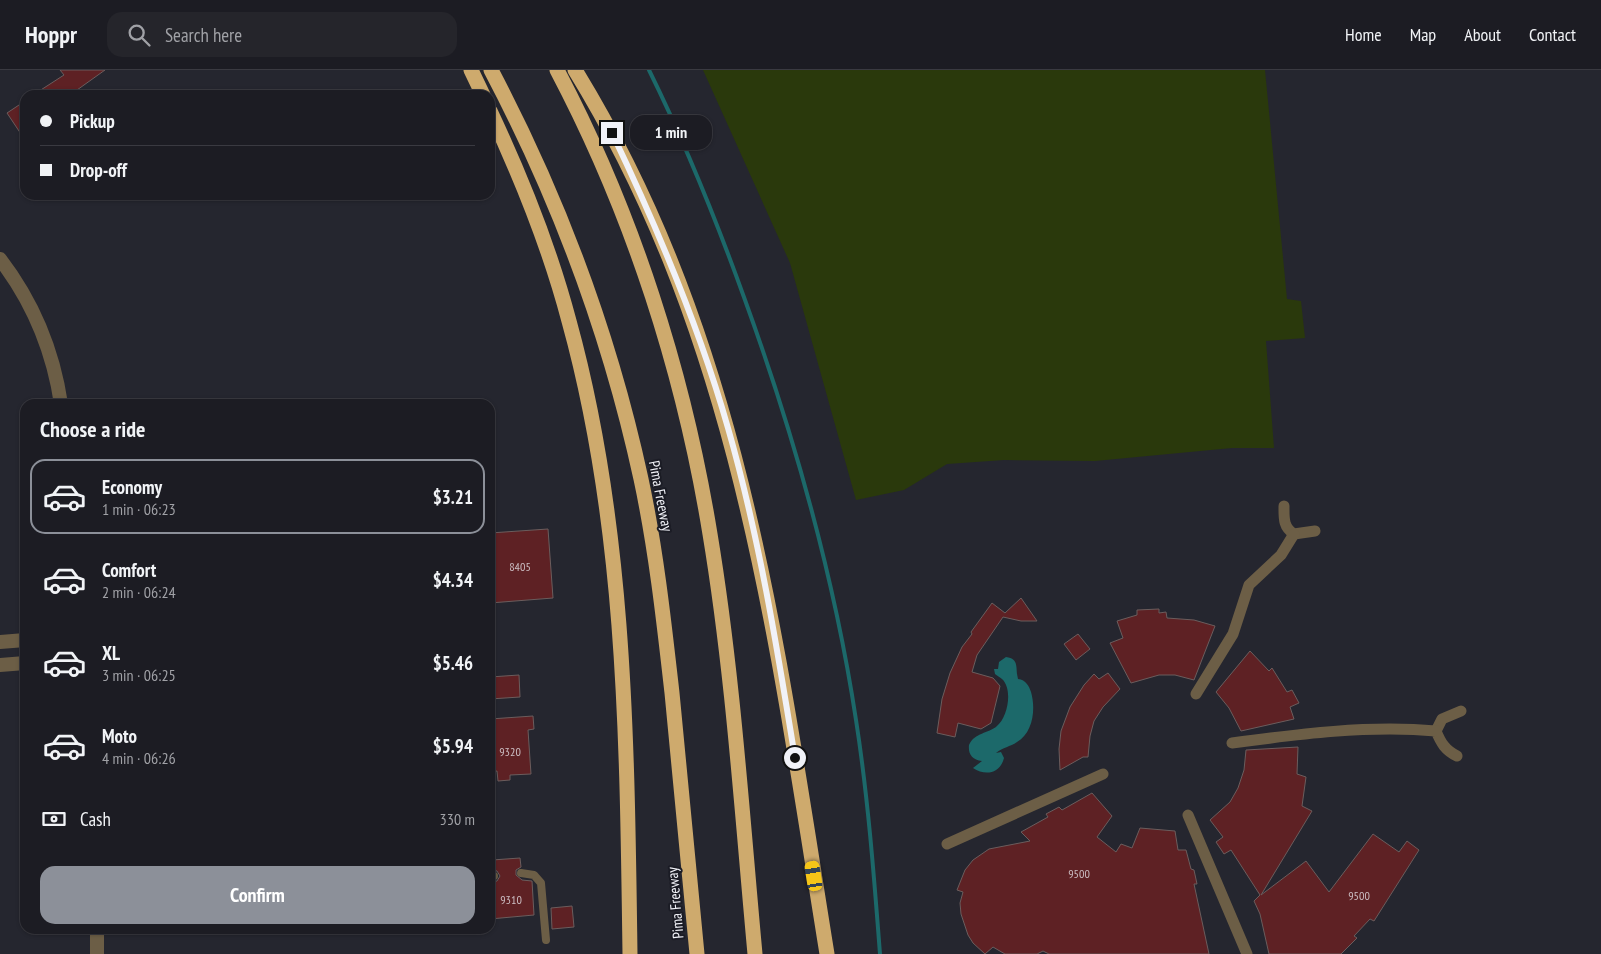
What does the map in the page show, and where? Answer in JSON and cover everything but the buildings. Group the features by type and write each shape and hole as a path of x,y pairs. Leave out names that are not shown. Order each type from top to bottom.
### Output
{"highway":[{"path":"471,70 481,90"},
{"name":"Pima Freeway","path":"491,70 533,153 558,210 585,282 624,406 639,471 665,628 697,954"},
{"path":"557,70 592,143 642,268 675,376 696,457 721,604 755,954"},
{"path":"575,70 604,117 667,252 686,299 728,427 759,552 776,640 827,954"},
{"path":"495,122 533,211 557,282 578,357 595,435 607,518 625,714 630,954"}],"street":[{"path":"0,259 30,304 43,332 60,399"},
{"path":"1284,506 1284,522 1288,530 1294,534 1315,531"},
{"path":"1196,694 1234,634 1249,585 1281,556 1294,534"},
{"path":"0,642 20,640"},
{"path":"0,664 20,663"},
{"path":"1457,756 1448,752 1441,744 1436,731 1442,719 1461,711"},
{"path":"1232,743 1299,734 1403,728 1436,731"},
{"path":"947,844 1103,774"},
{"path":"1188,815 1247,954"},
{"path":"97,934 98,953"}],"lane":[{"path":"522,873 534,875 541,883 546,940"}],"shaded area":[{"path":"703,70 1265,70 1287,299 1301,301 1305,338 1266,341 1274,448 1232,448 1095,461 1004,460 947,464 904,490 856,500 790,263"},
{"path":"1006,657 1015,662 1018,679 1025,682 1030,690 1033,706 1032,720 1027,733 1022,738 996,753 1001,752 1004,758 1002,763 996,770 987,773 973,768 982,761 971,756 969,745 978,735 997,726 1004,716 1008,703 1007,689 1002,679 995,674 994,669 998,669 999,662"}],"waterway":[{"path":"649,70 688,155 734,271 780,403 811,507 836,613 856,720 867,807 880,954"}],"route":[{"path":"612,133 674,267 728,427 759,552 776,640 795,758"}]}
